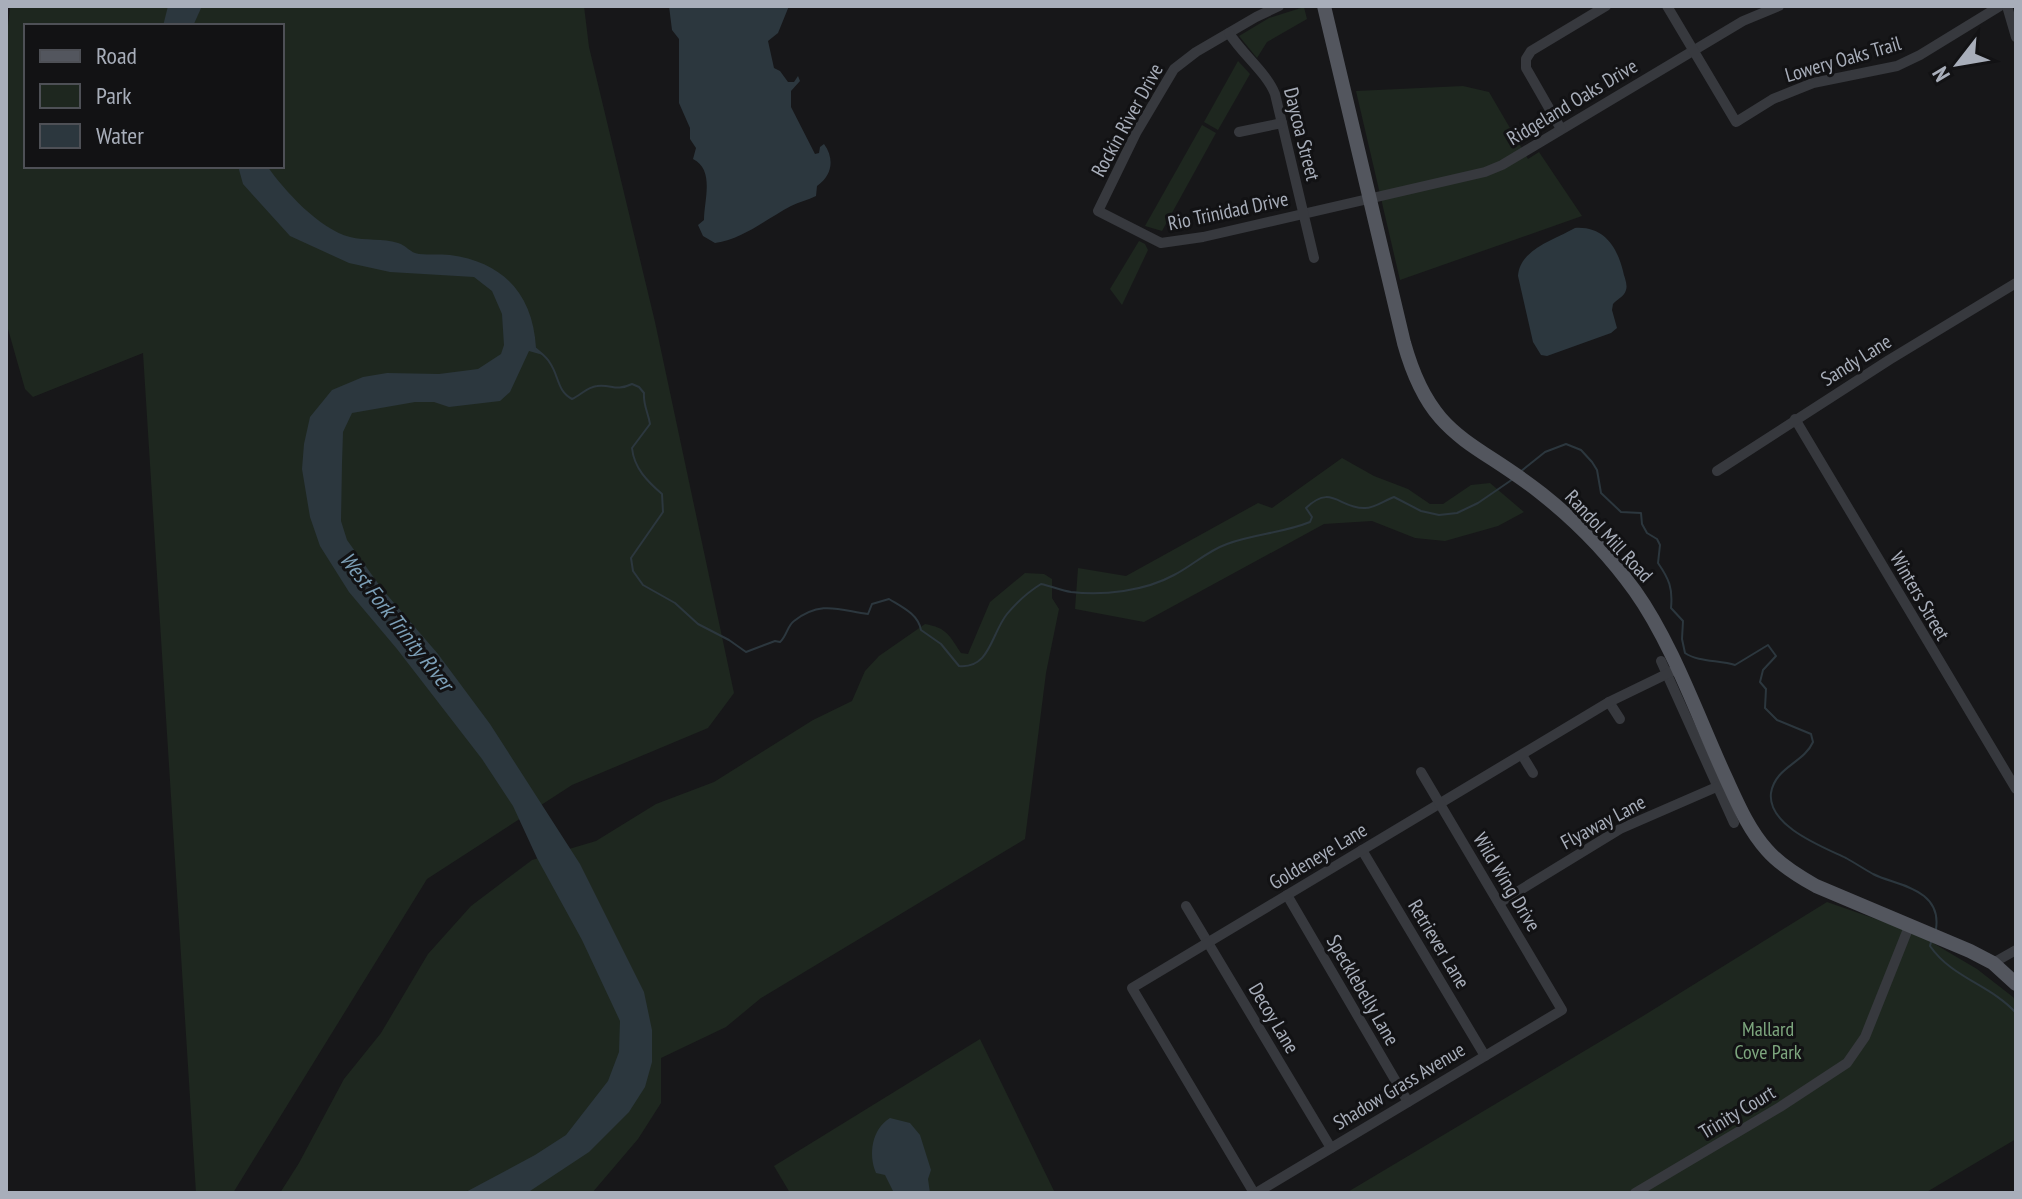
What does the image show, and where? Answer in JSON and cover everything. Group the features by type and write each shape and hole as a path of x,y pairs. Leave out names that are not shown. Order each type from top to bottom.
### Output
{"main road":[{"name":"Randol Mill Road","path":"1324,6 1404,343 1418,386 1429,405 1460,438 1537,490 1622,574 1651,617 1672,672 1723,784 1752,830 1780,862 1816,886 1942,937 1993,963 2016,984"}],"street":[{"name":"Rockin River Drive","path":"1098,211 1136,133 1174,69 1186,58 1279,6"},
{"path":"1561,129 1526,68 1526,59 1531,51 1606,6"},
{"path":"1667,6 1694,50"},
{"name":"Ridgeland Oaks Drive","path":"1371,198 1485,172 1502,165 1743,21 1779,6"},
{"name":"Lowery Oaks Trail","path":"1694,50 1736,122 1773,99 1813,83 1897,66 2000,6"},
{"path":"2007,6 2016,37"},
{"name":"Daycoa Street","path":"1229,33 1246,58 1272,86 1314,258"},
{"path":"1239,132 1282,123"},
{"name":"Rio Trinidad Drive","path":"1098,211 1161,243 1371,198"},
{"name":"Sandy Lane","path":"1717,471 1795,419 2016,283"},
{"name":"Winters Street","path":"1795,419 2016,789"},
{"name":"Randol Mill Road","path":"1661,661 1672,672"},
{"name":"Goldeneye Lane","path":"1132,988 1609,702 1672,672"},
{"path":"1609,702 1620,719"},
{"path":"1522,755 1533,773"},
{"name":"Wild Wing Drive","path":"1421,772 1562,1010"},
{"name":"Randol Mill Road","path":"1723,784 1734,823"},
{"name":"Flyaway Lane","path":"1499,903 1620,829 1723,784"},
{"name":"Retriever Lane","path":"1362,850 1485,1056"},
{"name":"Specklebelly Lane","path":"1287,895 1408,1102"},
{"name":"Decoy Lane","path":"1186,906 1331,1148"},
{"name":"Trinity Court","path":"1635,1193 1780,1107 1847,1063 1865,1037 1917,927"},
{"path":"1993,963 2016,950"},
{"name":"Shadow Grass Avenue","path":"1132,988 1255,1193 1562,1010"}],"green space":[{"path":"10,6 584,6 589,47 655,322 734,693 708,728 572,785 427,879 233,1193 196,1193 143,353 33,397 25,389 6,322 6,46"},
{"path":"1304,7 1307,19 1267,42 1257,58 1239,36 1269,18"},
{"path":"1238,61 1250,74 1218,130 1204,122"},
{"path":"1463,86 1489,92 1528,159 1539,152 1582,216 1400,280 1356,91"},
{"path":"1202,125 1216,133 1162,231 1145,226"},
{"path":"1139,241 1148,250 1122,305 1110,289"},
{"path":"1342,458 1374,476 1408,489 1430,504 1443,504 1471,485 1490,483 1524,512 1498,526 1445,541 1415,538 1372,521 1324,524 1144,622 1075,609 1078,568 1126,576 1258,503 1272,508"},
{"path":"1025,573 1044,574 1052,579 1052,598 1059,609 1046,673 1025,839 761,998 726,1027 661,1058 661,1103 638,1139 592,1193 280,1193 344,1079 381,1033 428,954 471,906 532,860 596,841 656,804 714,782 813,720 852,701 865,671 879,656 925,624 943,630 961,653 968,654 990,602"},
{"name":"Mallard Cove Park","path":"1827,902 1916,933 1977,969 2013,997 2016,1002 2016,1139 1925,1193 1346,1193 1643,1016"},
{"path":"980,1039 1055,1193 790,1193 774,1166"}],"water":[{"path":"168,6 202,6 194,24 164,24"},
{"path":"669,6 789,6 778,33 768,41 774,68 788,82 794,82 798,76 800,81 791,91 791,107 815,154 824,144 830,155 829,172 817,186 816,196 726,241 715,243 703,236 698,225 704,220 706,178 700,164 693,159 696,148 690,139 690,128 679,103 679,39 672,30"},
{"name":"West Fork Trinity River","path":"239,168 269,168 304,208 338,233 392,241 419,254 469,259 500,273 512,284 529,312 536,348 543,355 529,351 510,392 500,401 449,407 434,402 415,402 352,413 343,432 342,463 341,521 347,540 382,589 438,654 490,724 580,864 644,992 652,1030 652,1062 645,1087 629,1112 589,1152 527,1193 464,1193 566,1135 608,1081 619,1052 620,1021 513,806 482,759 349,592 320,546 310,517 302,469 310,417 332,390 363,377 387,373 439,374 478,369 501,354 504,345 502,314 492,291 474,277 390,272 349,263 290,236 243,184"},
{"path":"1575,228 1601,234 1617,254 1627,285 1624,294 1613,304 1617,328 1611,333 1547,356 1541,355 1533,342 1518,276 1520,267 1539,246"},
{"path":"890,1118 910,1123 920,1135 931,1170 928,1179 930,1193 894,1193 885,1175 876,1173 872,1158 873,1142 879,1129"}],"waterway":[{"path":"535,348 549,361 561,388 572,399 597,386 632,384 644,393 650,424 632,448 642,474 662,494 663,512 631,558 633,571 643,585 675,603 698,624 746,652 780,642 792,623 813,610 830,608 868,614 872,604 889,599 913,615 921,630 941,644 959,666 969,665 984,656 1011,610 1041,584 1083,593 1110,593 1137,588 1174,575 1227,544 1310,522 1312,517 1306,508 1323,498 1365,508 1394,497 1421,511 1439,515 1457,513 1478,503 1513,479"},
{"path":"1520,472 1545,452 1566,444 1581,450 1592,462 1597,470 1601,493 1621,512 1641,513 1647,533 1660,545 1658,563 1669,584 1671,608 1683,621 1685,653 1735,665 1768,645 1776,656 1763,670 1760,682 1766,689 1765,708 1777,720 1811,734 1813,742 1774,784 1772,805 1778,816 1798,834 1873,874 1924,896 1934,911 1936,929"},
{"path":"1931,942 1930,946 1949,966 1995,995 2016,1013"}]}
